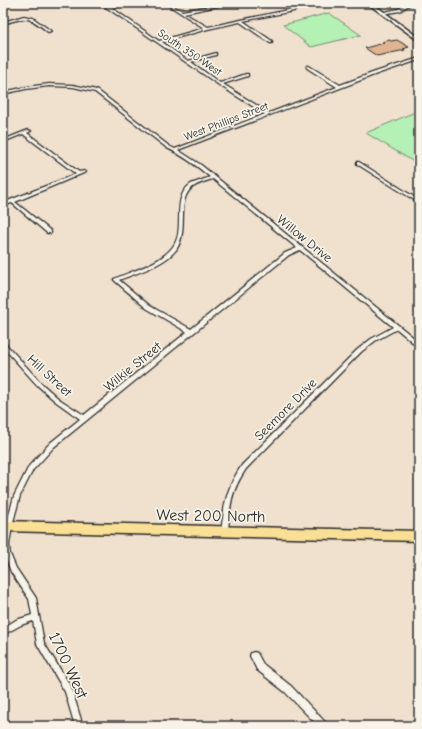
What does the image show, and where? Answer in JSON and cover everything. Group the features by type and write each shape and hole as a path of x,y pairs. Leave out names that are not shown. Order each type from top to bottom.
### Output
{"main road":[{"name":"West 200 North","path":"6,526 419,536"}],"street":[{"name":"South 350 West","path":"102,3 220,84 268,114"},
{"path":"110,8 131,3"},
{"path":"167,3 207,28"},
{"path":"182,12 232,3"},
{"path":"159,42 207,28 242,22 293,10 295,8 289,3"},
{"path":"369,3 416,35 419,40"},
{"path":"382,13 398,10 410,3"},
{"path":"3,23 22,17 33,17 49,31"},
{"path":"242,22 271,42"},
{"path":"188,62 215,54"},
{"name":"West Phillips Street","path":"3,93 25,87 38,86 83,87 96,91 168,147 175,150 340,87 419,59"},
{"path":"308,67 340,87"},
{"path":"220,84 247,75"},
{"path":"3,141 29,131"},
{"path":"24,133 79,174"},
{"name":"Willow Drive","path":"175,150 213,177 419,345"},
{"path":"358,163 419,202"},
{"path":"3,205 84,172"},
{"path":"190,332 148,307 116,280 165,257 174,250 181,235 182,200 185,193 198,183 213,177"},
{"path":"12,201 49,232"},
{"name":"Wilkie Street","path":"6,526 17,496 31,468 52,445 287,254 300,248"},
{"name":"Seemore Drive","path":"226,531 227,499 234,480 244,467 359,351 373,340 397,327"},
{"name":"Hill Street","path":"3,344 39,384 57,400 84,418"},
{"name":"1700 West","path":"6,526 7,554 13,570 32,598 41,644 66,685 79,726"},
{"path":"3,632 19,622 36,617"},
{"path":"254,656 260,667 288,689 323,726"}],"green space":[{"path":"329,13 361,35 311,47 283,25"},
{"path":"415,112 419,114 419,165 366,133"}],"building":[{"path":"397,40 409,47 403,49 405,50 377,56 365,48 384,43 382,42"}],"waterway":[{"path":"3,7 15,3"}]}
